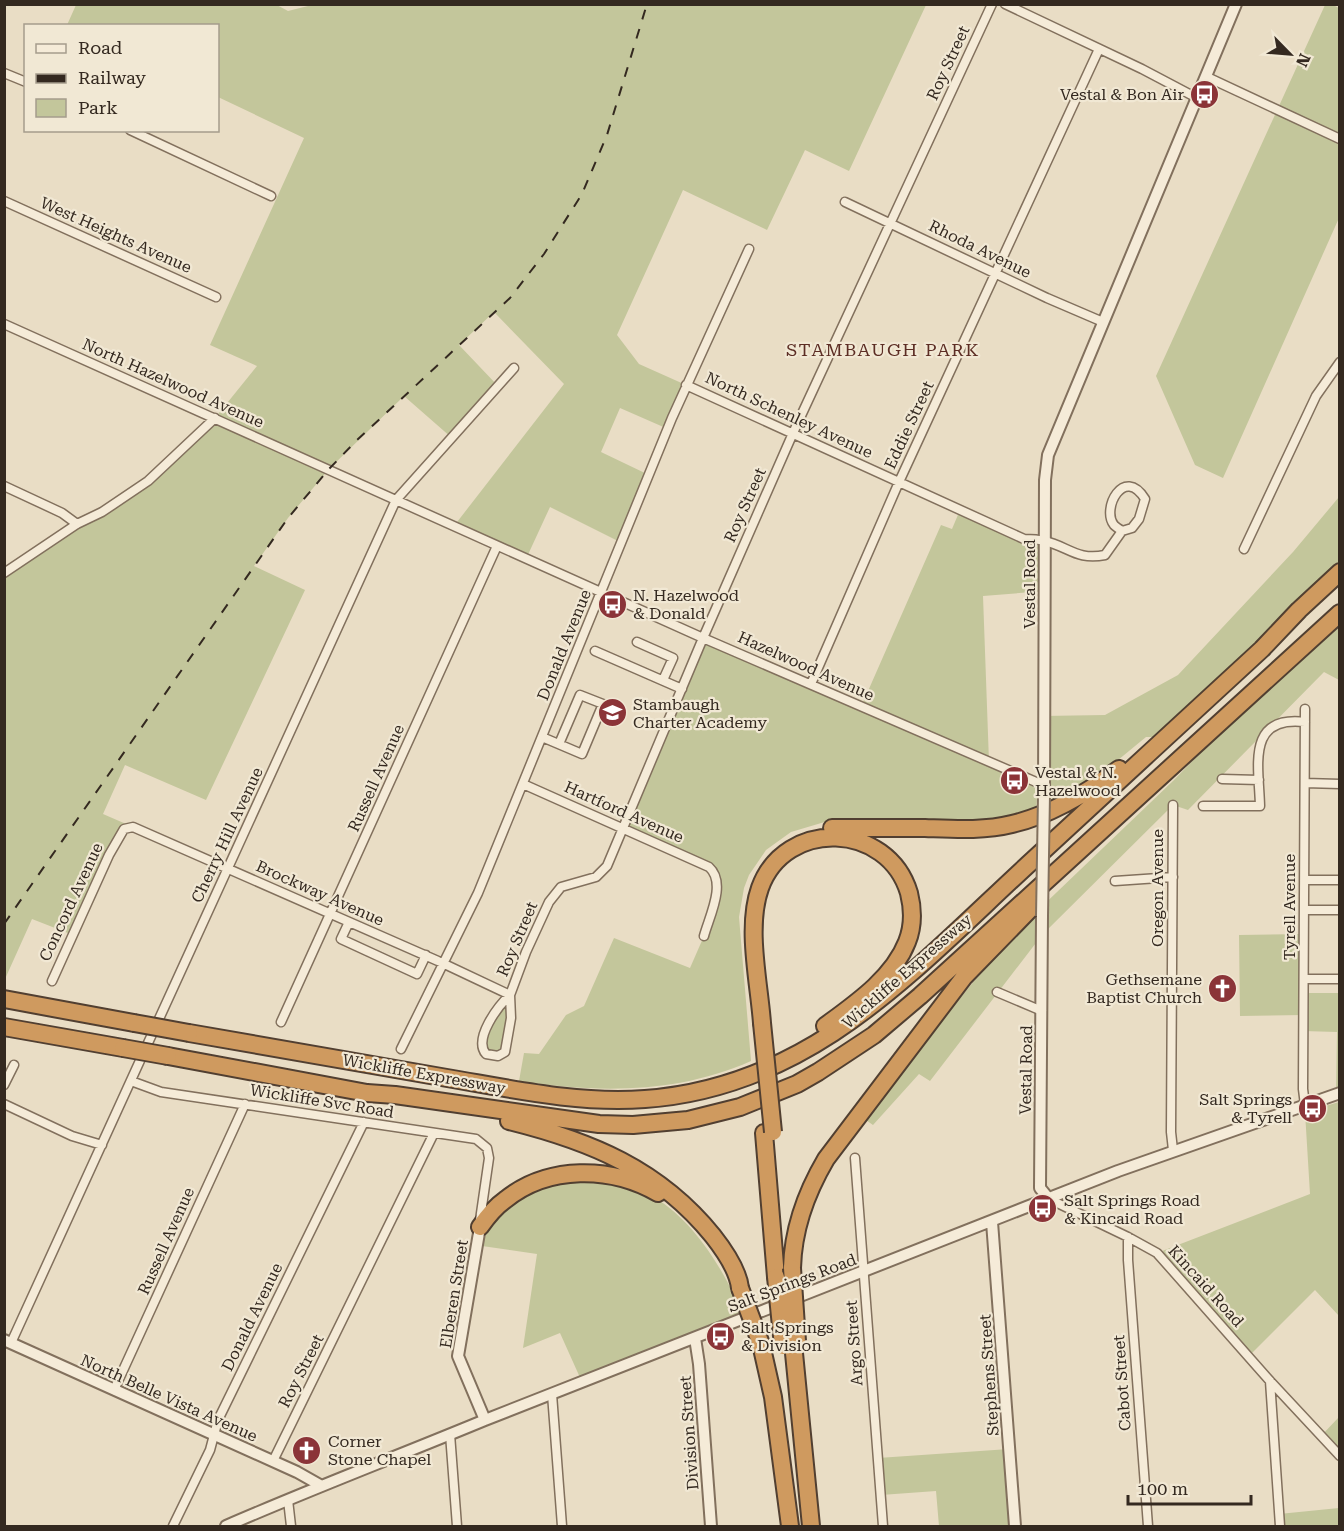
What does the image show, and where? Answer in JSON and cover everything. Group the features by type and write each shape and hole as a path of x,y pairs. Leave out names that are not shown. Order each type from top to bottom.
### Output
{"highway":[{"name":"Wickliffe Expressway","path":"4,999 556,1095 618,1100 688,1094 752,1077 806,1051 852,1020 904,978 1262,649 1340,572"},
{"name":"Wickliffe Expressway","path":"4,1027 367,1092 599,1124 668,1123 740,1107 797,1084 874,1035 920,996 1340,613"},
{"path":"800,1527 791,1343 758,1030 745,935 749,890 756,873 770,855 783,844 800,834 825,828 979,829 1021,822 1056,808 1083,793 1123,766 1150,743 1166,737"},
{"path":"784,1272 794,1244 802,1208 818,1172 839,1140 964,977 1069,871 1127,806"},
{"path":"556,1095 605,1095 657,1091 717,1079 751,1068 776,1056 842,1013 888,972 900,955 909,935 912,913 907,888 896,868 878,850 852,839 835,837 818,839 789,850 770,871 760,890 755,923 758,1030"},
{"path":"367,1092 394,1101 491,1116 588,1144 623,1161 667,1189 699,1218 726,1255 739,1278 740,1288 761,1344 773,1397 790,1527"},
{"path":"480,1227 504,1200 536,1182 577,1173 621,1177 650,1189 679,1210 708,1242 740,1288"},
{"path":"791,1343 796,1364 811,1527"}],"street":[{"name":"Roy Street","path":"510,994 512,1018 507,1048 502,1054 491,1056 483,1051 481,1039 496,1012 510,994 526,952 555,892 561,887 588,880 602,873 793,433 992,4"},
{"path":"1005,4 1197,98"},
{"name":"Vestal Road","path":"1049,1199 1040,1188 1044,541 1045,480 1048,455 1236,4"},
{"name":"Eddie Street","path":"811,684 899,482 1099,49"},
{"path":"4,73 24,81"},
{"path":"1207,76 1340,139"},
{"path":"134,132 271,196"},
{"name":"West Heights Avenue","path":"4,201 216,297"},
{"name":"Rhoda Avenue","path":"845,202 1103,322"},
{"name":"Donald Avenue","path":"401,1049 478,893 686,385 749,249"},
{"name":"North Hazelwood Avenue","path":"4,324 329,469"},
{"path":"1244,549 1317,396 1340,362"},
{"name":"Cherry Hill Avenue","path":"8,1342 102,1145 396,500 514,368"},
{"name":"North Schenley Avenue","path":"686,385 1024,539 1044,541 1078,555 1092,558 1105,555 1122,531"},
{"path":"4,573 77,524 102,512 148,481 215,418"},
{"name":"Hazelwood Avenue","path":"329,469 1043,790"},
{"path":"4,486 62,513 77,524"},
{"path":"1131,486 1139,490 1145,499 1143,508 1132,528 1122,531 1113,524 1111,506 1116,494 1124,487 1131,486"},
{"name":"Russell Avenue","path":"281,1023 497,546"},
{"path":"637,642 673,658 663,680"},
{"path":"595,651 682,689"},
{"path":"542,737 582,754 603,704 580,694 559,744"},
{"name":"Tyrell Avenue","path":"1305,708 1305,1105"},
{"path":"1203,806 1260,806 1259,742 1274,724 1290,720 1305,722"},
{"path":"1222,779 1259,780"},
{"path":"1305,783 1340,784"},
{"name":"Hartford Avenue","path":"523,784 713,870 717,881 716,892 704,936"},
{"name":"Oregon Avenue","path":"1173,805 1171,1132 1173,1150"},
{"name":"Brockway Avenue","path":"119,836 126,828 133,827 510,994"},
{"name":"Concord Avenue","path":"52,981 119,836"},
{"path":"1115,881 1173,877"},
{"path":"1304,880 1340,880"},
{"path":"1304,910 1340,910"},
{"path":"349,922 341,939 417,974 426,956"},
{"path":"1304,979 1340,979"},
{"path":"997,992 1042,1011"},
{"path":"4,1085 14,1065"},
{"name":"Wickliffe Svc Road","path":"131,1081 154,1090 476,1139 488,1152 488,1167"},
{"name":"Salt Springs Road","path":"226,1527 320,1485 1173,1150 1340,1093"},
{"path":"4,1104 72,1136 102,1145"},
{"name":"Russell Avenue","path":"114,1390 245,1104"},
{"name":"Donald Avenue","path":"172,1527 210,1450 218,1420 364,1122"},
{"name":"Roy Street","path":"273,1461 434,1133"},
{"name":"Argo Street","path":"855,1158 883,1527"},
{"name":"Elberen Street","path":"485,1420 458,1356 488,1167"},
{"name":"Kincaid Road","path":"1049,1199 1156,1253 1270,1382 1340,1456"},
{"name":"Stephens Street","path":"992,1222 1015,1527"},
{"name":"Cabot Street","path":"1128,1237 1148,1527"},
{"name":"Division Street","path":"695,1338 711,1527"},
{"name":"North Belle Vista Avenue","path":"8,1342 273,1461 320,1485"},
{"path":"1270,1382 1280,1527"},
{"path":"552,1394 562,1527"},
{"path":"450,1434 457,1527"},
{"path":"288,1500 291,1527"}],"green space":[{"path":"275,4 288,11 316,4 926,5 849,171 805,150 767,230 683,190 617,335 639,364 686,385 668,429 620,408 601,452 649,475 622,543 550,507 526,559 454,526 564,384 494,312 459,345 498,386 452,438 404,396 329,469 288,518 254,566 305,590 206,800 125,765 103,814 133,827 126,828 73,935 32,919 5,979 5,573 130,494 215,418 257,366 210,345 304,138 219,97 219,24 67,24 76,5"},
{"path":"1325,5 1339,8 1339,218 1223,478 1195,465 1156,376"},
{"path":"1339,497 1339,572 1166,737 1146,737 1112,765 1052,804 1051,794 1037,796 1036,812 997,821 828,821 791,832 766,850 749,875 744,888 739,917 751,1061 694,1080 636,1088 578,1088 519,1081 524,1053 539,1054 566,1015 584,1006 614,938 690,968 704,936 716,892 713,870 623,828 703,638 861,707 941,525 952,529 960,510 1024,539 1044,541 1044,591 983,596 989,762 1043,784 1043,716 1105,715 1178,675 1293,552"},
{"path":"1339,613 1339,680 1324,672 1188,810 1173,805 1042,935 930,1081 919,1074 873,1125 863,1118 1008,939 1174,780"},
{"path":"1304,934 1304,993 1339,993 1339,1093 1336,1094 1337,1032 1303,1031 1303,1015 1240,1016 1239,935"},
{"path":"510,995 507,1048 498,1056 481,1047 496,1012"},
{"path":"1339,1102 1339,1316 1315,1290 1249,1356 1157,1253 1310,1194 1305,1112"},
{"path":"594,1177 649,1195 682,1219 717,1263 741,1311 716,1329 582,1382 560,1333 523,1348 537,1254 482,1246 488,1228 502,1209 546,1184"},
{"path":"1339,1417 1339,1456 1321,1436"},
{"path":"1009,1449 1015,1526 939,1526 936,1491 881,1495 878,1458"},
{"path":"1339,1508 1339,1526 1280,1526 1279,1514"}],"railway":[{"path":"4,924 288,518 356,441 510,298 544,254 582,194 607,135 647,4"}],"place":[{"name":"Vestal & Bon Air","path":"1205,94"},
{"name":"N. Hazelwood & Donald","path":"612,604"},
{"name":"Stambaugh Charter Academy","path":"612,713"},
{"name":"Vestal & N. Hazelwood","path":"1014,781"},
{"name":"Gethsemane Baptist Church","path":"1223,988"},
{"name":"Salt Springs & Tyrell","path":"1313,1108"},
{"name":"Salt Springs Road & Kincaid Road","path":"1043,1209"},
{"name":"Salt Springs & Division","path":"720,1336"},
{"name":"Corner Stone Chapel","path":"307,1450"}],"district":[{"name":"STAMBAUGH PARK","path":"883,349"}]}
